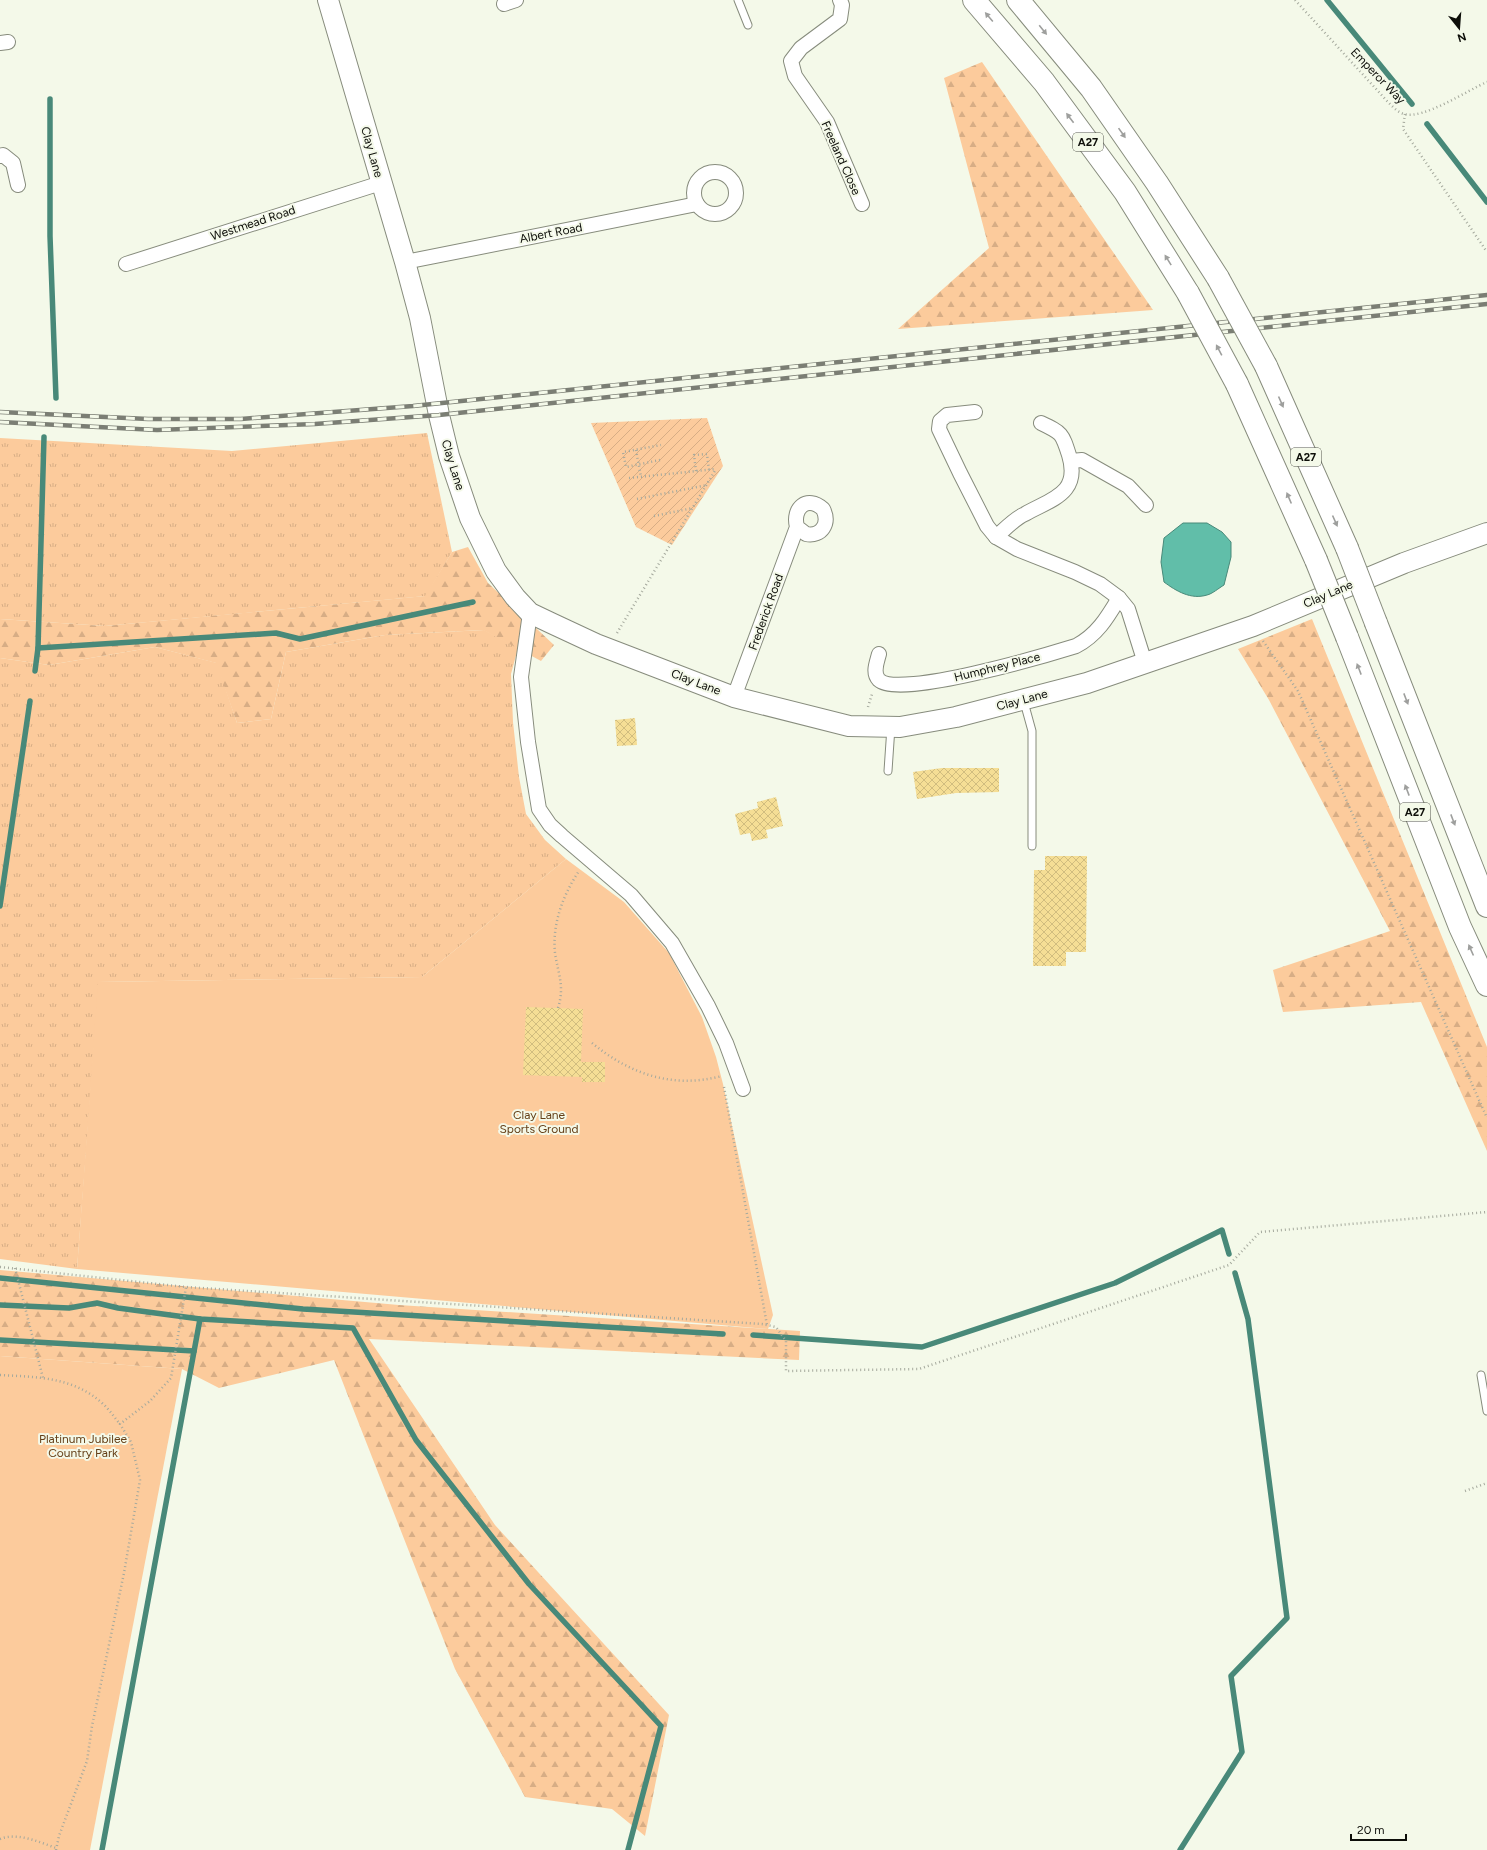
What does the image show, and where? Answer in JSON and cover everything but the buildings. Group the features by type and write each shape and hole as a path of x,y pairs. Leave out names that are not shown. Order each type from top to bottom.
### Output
{"highway":[{"name":"A27","path":"974,0 1044,82 1125,192 1188,293 1237,384 1316,560 1460,927 1487,985"},
{"name":"A27","path":"1018,0 1091,88 1158,184 1218,278 1266,366 1347,548 1487,906"}],"street":[{"name":"Clay Lane","path":"328,0 405,262 420,318 439,415 470,518 496,571 515,597 530,613 596,644 734,697 849,726 900,727 956,717 1087,683 1253,626 1404,563 1487,533"},
{"name":"Freeland Close","path":"840,0 842,5 840,19 801,48 791,61 796,76 827,122 862,204"},
{"path":"0,156 3,156 13,163 18,185"},
{"name":"Westmead Road","path":"126,264 381,183"},
{"name":"Albert Road","path":"405,262 697,204"},
{"path":"975,412 947,415 940,421 939,429 987,526 996,537 1017,549 1075,572 1100,584 1119,598 1128,609 1145,663"},
{"path":"996,537 1024,514 1061,495 1070,480 1072,471 1071,462 1063,436 1058,431 1041,424"},
{"path":"1071,462 1082,460 1128,486 1146,505"},
{"name":"Frederick Road","path":"734,697 797,527"},
{"name":"Humphrey Place","path":"877,677 884,683 895,684 914,685 938,682 1063,650 1088,640 1107,618 1119,598"},
{"path":"530,613 521,677 528,742 539,809 550,824 631,895 672,944 708,1006 726,1043 743,1089"},
{"path":"877,677 875,672 878,654"}],"lane":[{"path":"738,0 748,25"},
{"path":"1023,700 1032,732 1032,846"},
{"path":"888,771 891,726"},
{"path":"1481,1375 1487,1411"}],"path":[{"name":"Emperor Way","path":"1295,0 1387,101 1396,110 1405,114 1416,115 1428,111 1487,82"},
{"path":"1405,114 1403,129 1487,252"},
{"path":"660,460 626,467 623,452 661,445"},
{"path":"636,450 641,477"},
{"path":"696,471 694,455 707,454 709,470"},
{"path":"596,644 614,637 716,469 629,478"},
{"path":"637,499 707,485"},
{"path":"654,516 693,508"},
{"path":"1253,626 1298,691 1487,1118"},
{"path":"863,726 877,677"},
{"path":"558,1008 562,995 555,953 556,930 561,906 566,892 588,858"},
{"path":"721,1077 767,1325"},
{"path":"0,1267 186,1287 767,1325 776,1327 786,1342 786,1371 919,1369 1229,1265 1260,1232 1487,1212"},
{"path":"15,1268 43,1378"},
{"path":"120,1424 150,1402 172,1378 186,1287"},
{"path":"0,1375 43,1378 70,1383 86,1391 102,1404 120,1424 131,1442 140,1480 124,1574 92,1726 87,1761 59,1836 56,1849 25,1838 5,1837 0,1839"},
{"path":"1465,1492 1487,1483"}],"green space":[{"path":"982,62 1153,310 898,329 989,248 944,78"},
{"path":"707,418 723,466 672,545 636,527 591,423"},
{"path":"427,433 452,552 426,596 105,626 0,619 0,438 232,451"},
{"path":"468,547 488,583 554,645 541,661 483,630 385,635 286,652 271,719 237,723 216,663 155,647 49,665 0,658 0,619 105,626 425,596 452,552"},
{"path":"1312,619 1487,1047 1487,1151 1421,1002 1283,1012 1273,970 1390,931 1269,700 1238,649"},
{"path":"484,630 518,648 511,674 513,722 519,777 526,814 545,840 566,859 422,977 99,982 77,1269 0,1259 0,658 49,665 155,647 217,663 237,723 271,719 286,652 385,635"},
{"name":"Clay Lane Sports Ground","path":"566,859 624,902 669,953 702,1017 716,1057 723,1084 773,1315 768,1329 77,1269 98,982 422,977"},
{"path":"0,1270 399,1305 800,1331 799,1360 369,1339 495,1525 669,1715 645,1836 612,1809 525,1797 455,1669 334,1360 219,1388 182,1369 0,1356"},
{"name":"Platinum Jubilee Country Park","path":"0,1356 182,1369 90,1850 0,1850"}],"water":[{"path":"1183,523 1207,523 1222,532 1231,542 1231,557 1224,585 1209,594 1195,596 1184,594 1164,582 1161,562 1164,538"}],"waterway":[{"path":"1327,0 1412,104"},
{"path":"50,99 50,236 56,398"},
{"path":"1427,124 1487,202"},
{"path":"35,671 38,648 44,437"},
{"path":"38,648 276,633 300,639 473,602"},
{"path":"0,906 30,701"},
{"path":"753,1335 922,1347 1115,1283 1222,1230 1229,1254"},
{"path":"1180,1850 1242,1752 1231,1676 1287,1618 1248,1319 1235,1273"},
{"path":"0,1278 303,1309 723,1334"},
{"path":"0,1305 69,1308 97,1303 118,1308 200,1319 353,1328 416,1440 529,1584 661,1726 628,1850"},
{"path":"102,1850 200,1319"},
{"path":"0,1340 194,1351"}],"railway":[{"path":"0,412 148,419 241,419 413,406 1487,295"},
{"path":"0,422 157,430 315,424 439,415 1487,304"}]}
